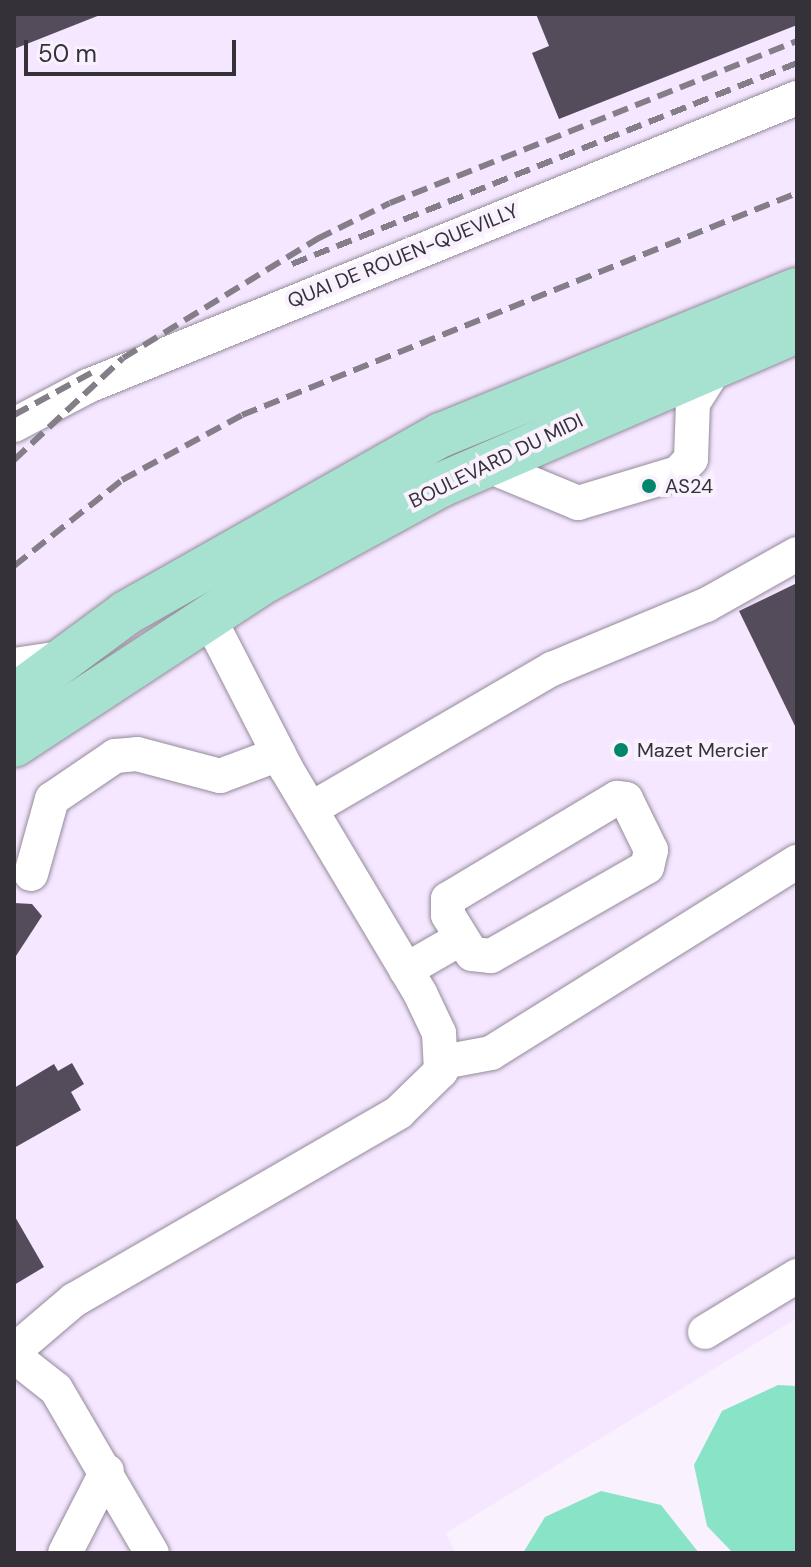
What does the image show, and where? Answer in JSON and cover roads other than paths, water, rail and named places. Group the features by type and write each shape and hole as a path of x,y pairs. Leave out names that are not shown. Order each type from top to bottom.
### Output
{"main road":[{"name":"BOULEVARD DU MIDI","path":"14,696 126,613 460,426 797,290"},
{"name":"BOULEVARD DU MIDI","path":"126,613 202,607 484,464 797,331"},
{"name":"BOULEVARD DU MIDI","path":"14,745 202,607 399,478 460,426"}],"lane":[{"name":"QUAI DE ROUEN-QUEVILLY","path":"14,425 117,373 797,98"},
{"path":"484,464 578,503 618,497 678,473 691,459 693,403 719,362"},
{"path":"311,809 552,669 706,605 797,554"},
{"path":"152,1553 107,1471 56,1389 14,1353 74,1300 399,1112 436,1083 443,1062 439,1033 406,970 279,754 202,607"},
{"path":"14,665 62,658"},
{"path":"31,874 52,799 115,756 137,754 220,776 279,754"},
{"path":"626,799 651,850 647,867 491,956 472,954 460,939 448,899 626,799"},
{"path":"443,1062 491,1053 797,862"},
{"path":"406,970 460,939"},
{"path":"705,1332 797,1276"},
{"path":"65,1553 107,1471"}],"railway":[{"path":"14,460 123,358 317,239 390,203 797,41"},
{"path":"292,264 797,63"},
{"path":"14,566 122,480 242,415 797,193"},
{"path":"14,415 91,373"}],"place":[{"name":"AS24","path":"649,486"},
{"name":"Mazet Mercier","path":"621,750"}]}
